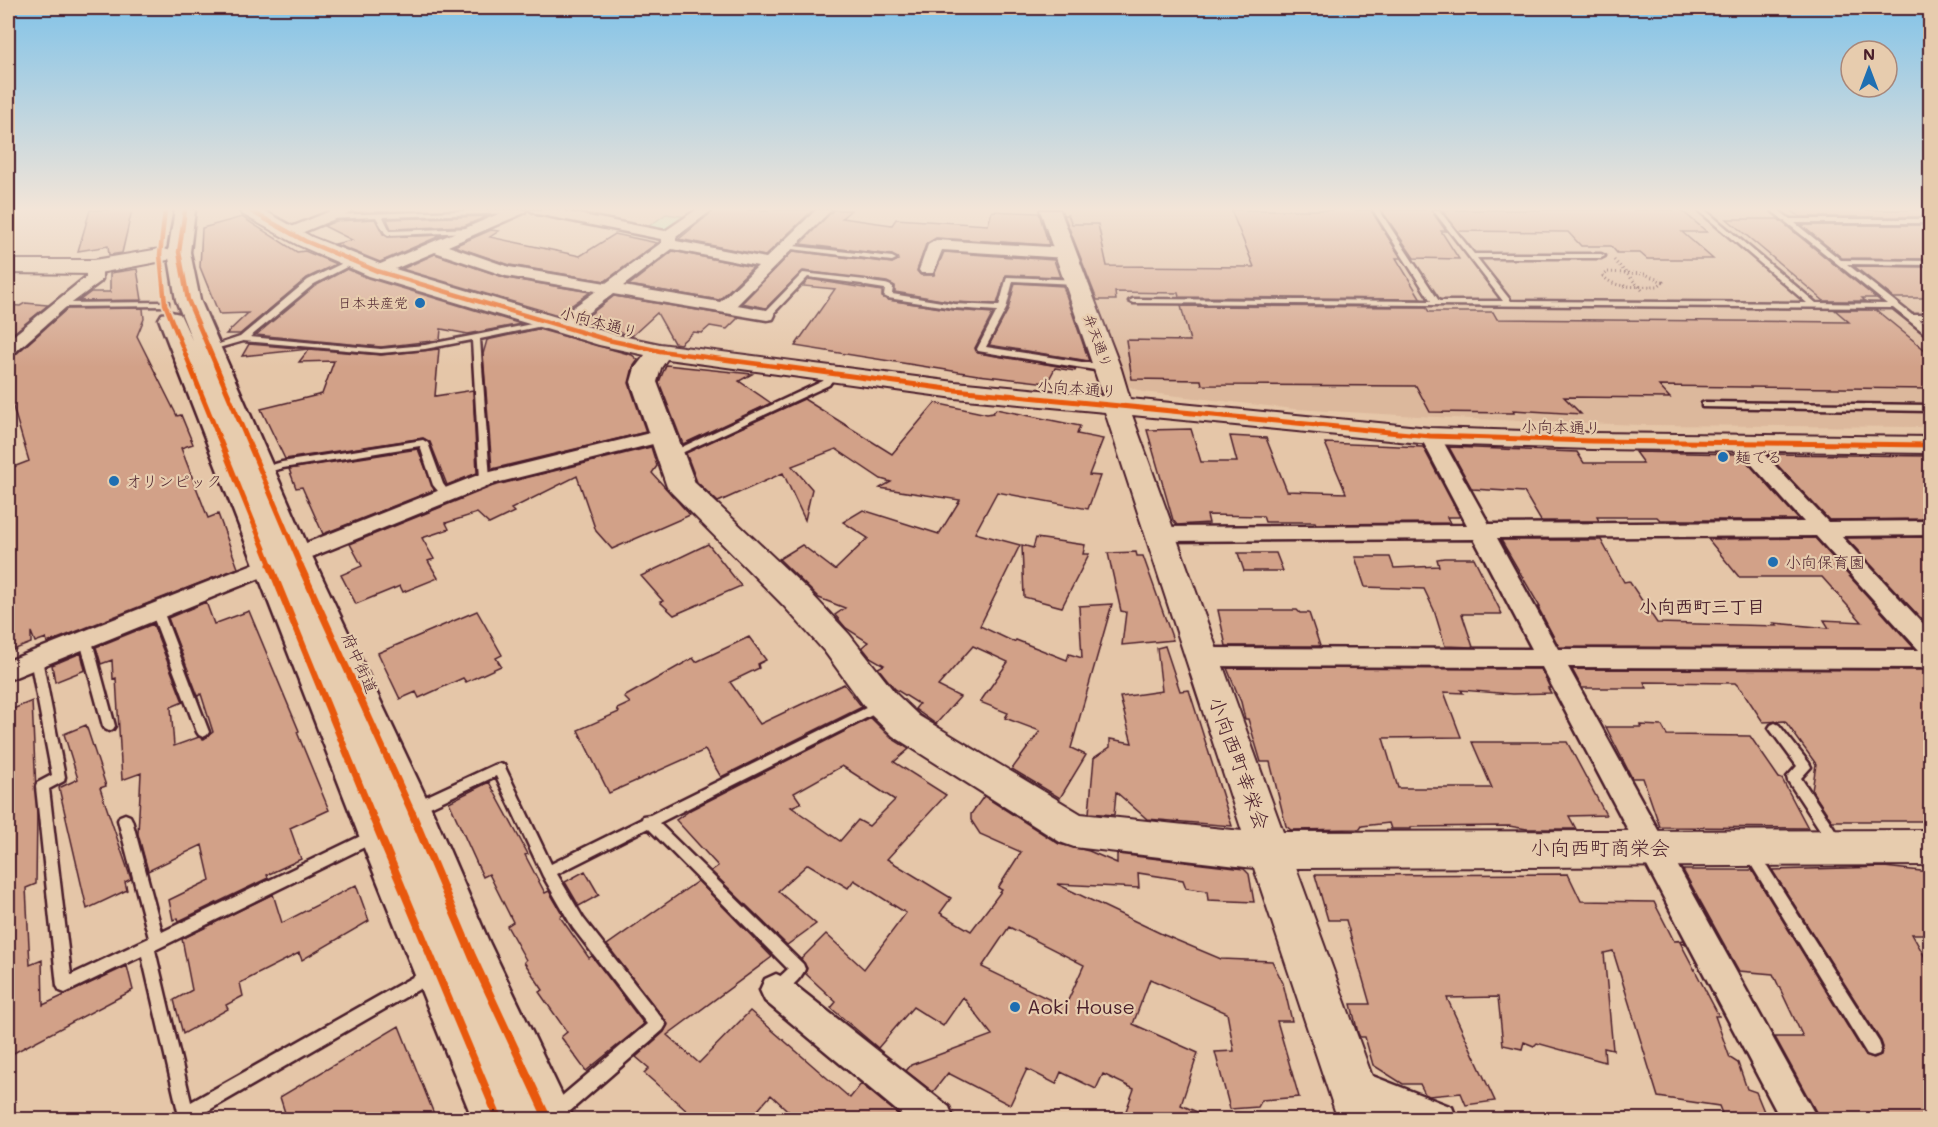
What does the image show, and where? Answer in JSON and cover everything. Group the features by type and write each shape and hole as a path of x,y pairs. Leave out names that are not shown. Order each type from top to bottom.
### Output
{"highway":[{"name":"府中街道","path":"161,263 165,304 284,561 411,810 472,956 548,1119"},
{"name":"府中街道","path":"181,263 188,300 260,471 284,561 379,833 499,1119"}],"street":[{"path":"8,267 94,267 118,263"},
{"name":"小向本通り","path":"354,263 608,340 660,351 955,390 1430,436 1592,441 1930,445"},
{"path":"376,271 397,263"},
{"path":"481,263 506,271 767,315"},
{"path":"553,324 610,289 642,263"},
{"path":"725,307 769,263"},
{"path":"927,270 930,263"},
{"name":"弁天通り","path":"1069,263 1108,369 1117,406"},
{"path":"8,349 14,338 94,279 94,267"},
{"name":"小向西町商栄会","path":"660,351 648,368 644,382 682,487 795,597 837,643 883,704 906,726 1074,830 1253,850 1930,848"},
{"name":"小向西町幸栄会","path":"1117,406 1120,422 1200,657 1363,1119"},
{"path":"1430,436 1800,1119"},
{"path":"1742,442 1930,646"},
{"path":"8,671 485,479 666,445"},
{"path":"1160,534 1930,528"},
{"path":"1200,657 1930,659"},
{"path":"776,990 936,1119"},
{"path":"1350,1084 1440,1119"}],"lane":[{"path":"243,339 311,282 351,263"},
{"path":"1410,263 1437,304"},
{"path":"1476,263 1509,304"},
{"path":"1763,263 1815,306"},
{"path":"1842,263 1930,333"},
{"path":"1894,263 1930,263"},
{"path":"767,315 806,275 889,287 888,296 954,306 1002,309"},
{"path":"1076,282 1010,279 1002,309 981,349 1108,369"},
{"path":"1133,302 1895,306"},
{"path":"59,305 165,304"},
{"path":"1910,317 1930,317"},
{"path":"208,349 243,339 381,351 476,339 553,324"},
{"path":"476,339 485,479"},
{"path":"666,445 826,383 832,375"},
{"path":"1705,405 1930,408"},
{"path":"260,471 282,465 423,443 438,484 446,495"},
{"path":"157,611 203,732"},
{"path":"86,641 109,726"},
{"path":"36,659 59,777 42,787 65,986 379,833"},
{"path":"548,872 883,704"},
{"path":"1775,728 1805,767 1793,777 1840,848"},
{"path":"411,810 499,769 548,872 578,923 657,1025 548,1119"},
{"path":"125,820 186,1114 436,972"},
{"path":"648,820 798,969 776,990"},
{"path":"1748,848 1873,1048"}],"path":[{"path":"1616,263 1657,305"},
{"path":"1608,272 1627,274 1646,273 1660,278 1663,282 1658,286 1618,285 1608,283 1603,276 1608,272"}],"shaded area":[{"path":"1076,263 1930,263 1930,427 1641,425 1471,419 1294,409 1142,392 1122,383"}],"building":[{"path":"200,263 336,264 307,278 240,334 226,334 248,313 219,314"},
{"path":"416,263 460,263 506,278 590,292 558,315 402,269"},
{"path":"503,263 630,263 605,281"},
{"path":"658,263 731,263 753,267 719,300 629,285"},
{"path":"782,263 920,263 917,271 921,275 934,275 939,263 1055,263 1060,277 1006,275 997,304 954,302 895,292 895,286 887,282 803,271 766,308 742,303"},
{"path":"1082,263 1106,263 1107,266 1254,267 1252,263 1399,263 1421,299 1179,297 1178,293 1115,292 1116,300 1097,300"},
{"path":"1779,263 1832,263 1876,298 1862,298 1865,301 1824,301"},
{"path":"1854,266 1930,267 1930,298 1894,298"},
{"path":"137,269 142,300 79,301 91,292 110,292 110,273"},
{"path":"347,269 368,278 521,324 468,334 441,329 440,340 381,347 256,335 315,286"},
{"path":"809,279 882,291 882,297 888,300 954,310 993,313 975,348 978,353 1076,369 1075,371 1055,368 1047,383 978,375 795,346 835,289 803,286"},
{"path":"1015,283 1063,286 1089,361 989,345 1008,310"},
{"path":"614,296 739,317 727,329 710,326 702,333 693,332 680,344 674,343 657,313 632,336 580,322"},
{"path":"25,303 48,305 8,338 8,305 20,306"},
{"path":"1181,306 1426,307 1429,312 1493,312 1497,319 1849,322 1835,310 1876,310 1930,354 1930,389 1659,386 1670,398 1564,397 1581,414 1513,410 1514,413 1430,412 1416,386 1202,385 1201,380 1132,379 1126,340 1190,341"},
{"path":"143,308 144,319 137,336 177,416 181,415 193,444 181,448 208,518 218,514 238,568 47,643 46,638 35,642 31,632 31,643 8,652 8,469 29,461 8,390 8,356 15,355 67,309"},
{"path":"538,329 632,355 638,360 633,367 629,383 646,432 492,469 483,354 487,340"},
{"path":"249,344 309,349 242,356"},
{"path":"309,349 381,355 439,349 435,396 473,390 477,473 447,485 430,442 423,438 285,459 261,409 322,394 334,361 299,362"},
{"path":"666,365 752,374 739,381 771,403 683,444 659,382"},
{"path":"804,399 892,454 935,403 987,414 993,413 996,409 1080,426 1077,434 1103,439 1089,475 1100,476 1088,509 997,492 975,533 1020,545 980,626 1014,642 1016,640 1067,660 1069,654 1082,658 1079,606 1112,604 1071,748 1086,755 1060,798 1012,769 1040,731 1005,718 1008,713 980,702 1008,662 973,646 938,686 960,697 936,724 915,709 919,704 895,689 878,668 884,665 870,657 862,647 868,642 846,628 835,615 845,608 819,598 779,559 802,545 835,570 868,538 843,522 863,510 939,534 960,500 880,488 891,482 881,479 836,449 792,466 812,489 805,520 783,473 718,502 697,482 686,453"},
{"path":"1191,429 1201,462 1237,462 1230,436 1266,438 1287,491 1346,493 1325,443 1423,447 1460,517 1447,517 1450,523 1316,524 1315,522 1265,522 1263,516 1207,515 1209,523 1177,525 1173,520 1147,430"},
{"path":"651,447 657,466 652,473 690,515 612,549 596,531 577,476 511,509 514,512 489,524 477,513 446,523 449,529 422,538 434,559 428,561 438,578 403,592 400,586 356,604 341,575 362,566 350,544 493,486"},
{"path":"1449,447 1577,452 1584,463 1643,463 1635,452 1740,454 1799,520 1660,520 1657,517 1597,517 1599,521 1541,521 1524,492 1472,489"},
{"path":"418,449 434,490 323,534 302,487 296,488 289,469"},
{"path":"1767,454 1930,456 1930,519 1829,520"},
{"path":"1930,537 1930,628 1846,538"},
{"path":"1036,538 1085,545 1083,554 1089,554 1062,607 1024,597 1022,545 1033,548"},
{"path":"1815,538 1914,648 1559,647 1538,607 1540,607 1501,540 1601,540 1624,582 1629,581 1657,623 1777,626 1774,623 1829,628 1824,620 1862,622 1822,577 1739,577 1708,539"},
{"path":"708,544 741,586 674,615 660,602 663,601 641,576"},
{"path":"1136,552 1137,556 1143,556 1173,640 1122,645 1126,612 1121,611 1108,553"},
{"path":"1238,553 1276,553 1283,571 1244,571"},
{"path":"1355,557 1390,557 1394,568 1439,566 1437,559 1444,558 1474,558 1502,614 1462,614 1473,647 1445,646 1434,610 1424,589 1365,587"},
{"path":"206,602 214,624 249,611 329,810 290,828 301,859 267,875 268,878 179,921 178,918 173,920 169,900 210,880 202,845 148,871 138,834 141,773 122,780 116,678 113,679 112,660 101,664 96,647 153,624 183,702 171,707 174,746 199,737 204,739 213,732 201,694 198,696 168,618"},
{"path":"1218,610 1297,610 1300,613 1309,613 1320,646 1226,646"},
{"path":"477,611 502,655 496,658 501,666 466,682 463,678 419,698 416,692 400,699 378,653"},
{"path":"749,637 766,660 758,664 759,668 730,682 760,724 844,684 862,707 721,777 705,750 609,793 578,730 619,712 617,709 630,703 624,697 693,658 696,662"},
{"path":"1165,646 1180,691 1189,690 1232,826 1147,819 1116,792 1114,815 1089,813 1094,758 1110,747 1110,739 1132,743 1120,697 1162,691 1157,648"},
{"path":"81,653 85,670 55,682 52,665"},
{"path":"1227,668 1541,669 1551,693 1512,694 1461,690 1463,693 1444,692 1461,737 1383,738 1398,788 1492,788 1472,742 1567,742 1606,815 1569,816 1576,829 1527,829 1509,826 1391,829 1389,823 1362,826 1360,829 1291,830 1286,826 1270,762 1261,762 1248,719 1245,719 1241,702"},
{"path":"1572,669 1930,670 1930,821 1832,821 1812,791 1816,764 1785,721 1763,722 1735,683 1644,682 1647,688 1582,688"},
{"path":"32,701 37,813 36,884 26,888 30,965 42,960 43,1005 127,966 133,990 8,1056 8,711"},
{"path":"871,718 891,738 909,749 894,762 946,795 887,859 951,898 940,913 971,931 1002,890 998,888 1021,852 980,834 971,820 971,814 984,796 1059,844 1089,851 1117,863 1117,854 1244,869 1249,874 1254,902 1208,900 1207,891 1186,888 1183,880 1138,873 1139,888 1057,884 1164,935 1221,959 1272,961 1283,983 1292,1021 1277,1021 1299,1097 1262,1100 1258,1107 1230,1109 1215,1052 1234,1051 1227,1013 1150,979 1133,1024 1198,1053 1181,1105 1213,1119 1123,1119 1134,1089 1103,1074 1096,1089 1061,1072 1056,1084 1027,1069 1010,1105 948,1073 933,1092 906,1071 911,1065 992,1035 963,997 943,1026 913,1007 878,1048 831,1008 836,1002 805,973 807,968 801,959 826,934 864,969 906,913 854,880 848,888 808,864 778,891 816,924 787,945 711,871 718,866 676,820 692,809","holes":["842,766 895,800 869,826 858,820 840,841 791,807 801,803 794,793","1009,927 1084,965 1065,1007 982,967"]},
{"path":"86,725 106,786 100,788 131,879 125,882 127,890 87,909 59,788 78,779 64,734"},
{"path":"1640,725 1662,726 1667,735 1750,736 1779,778 1782,779 1808,828 1660,827 1643,778 1632,778 1606,727 1641,727"},
{"path":"489,782 528,854 525,855 545,893 549,891 563,915 560,917 589,958 592,956 644,1024 586,1071 561,1037 567,1032 539,992 543,990 524,962 526,960 507,926 513,922 489,874 483,877 449,802"},
{"path":"1884,867 1930,872 1930,934 1912,934 1930,966 1930,1119 1820,1119 1775,1037 1803,1037 1773,974 1739,971 1683,870 1752,870 1865,1055 1874,1058 1881,1055 1883,1047 1881,1041 1772,870"},
{"path":"585,871 599,895 579,906 565,882"},
{"path":"1568,874 1581,901 1654,902 1674,941 1684,940 1686,944 1680,942 1719,1016 1715,1016 1730,1058 1738,1063 1747,1089 1756,1092 1767,1119 1723,1116 1719,1106 1658,1097 1613,951 1604,953 1613,1050 1604,1048 1605,1062 1537,1043 1534,1046 1524,1042 1522,1049 1503,1045 1498,997 1447,998 1495,1101 1466,1105 1461,1093 1429,1096 1425,1094 1420,1084 1403,1084 1373,1065 1365,1037 1360,1037 1358,1033 1351,1004 1370,1004 1346,920 1328,920 1315,875"},
{"path":"698,881 772,957 667,1035 699,1063 750,1011 850,1098 861,1084 904,1119 797,1119 771,1095 750,1119 696,1119 644,1073 649,1068 636,1057 664,1032 668,1024 607,945"},
{"path":"356,885 369,921 302,960 299,953 240,983 243,996 226,1005 228,1009 183,1034 174,1000 192,990 182,939 273,894 282,923"},
{"path":"399,1026 436,1119 287,1119 280,1097"}],"cycle path":[{"path":"161,263 165,304 379,833 499,1120"},
{"path":"181,263 188,300 296,556 411,810 472,956 548,1120"},
{"path":"357,263 377,271 608,340 660,351 955,390 1430,436 1592,441 1930,445"}],"place":[{"name":"日本共産党","path":"420,303"},
{"name":"麺でる","path":"1723,457"},
{"name":"オリンピック","path":"114,481"},
{"name":"小向保育園","path":"1773,562"},
{"name":"Aoki House","path":"1015,1007"}],"district":[{"name":"小向西町三丁目","path":"1702,607"}]}
